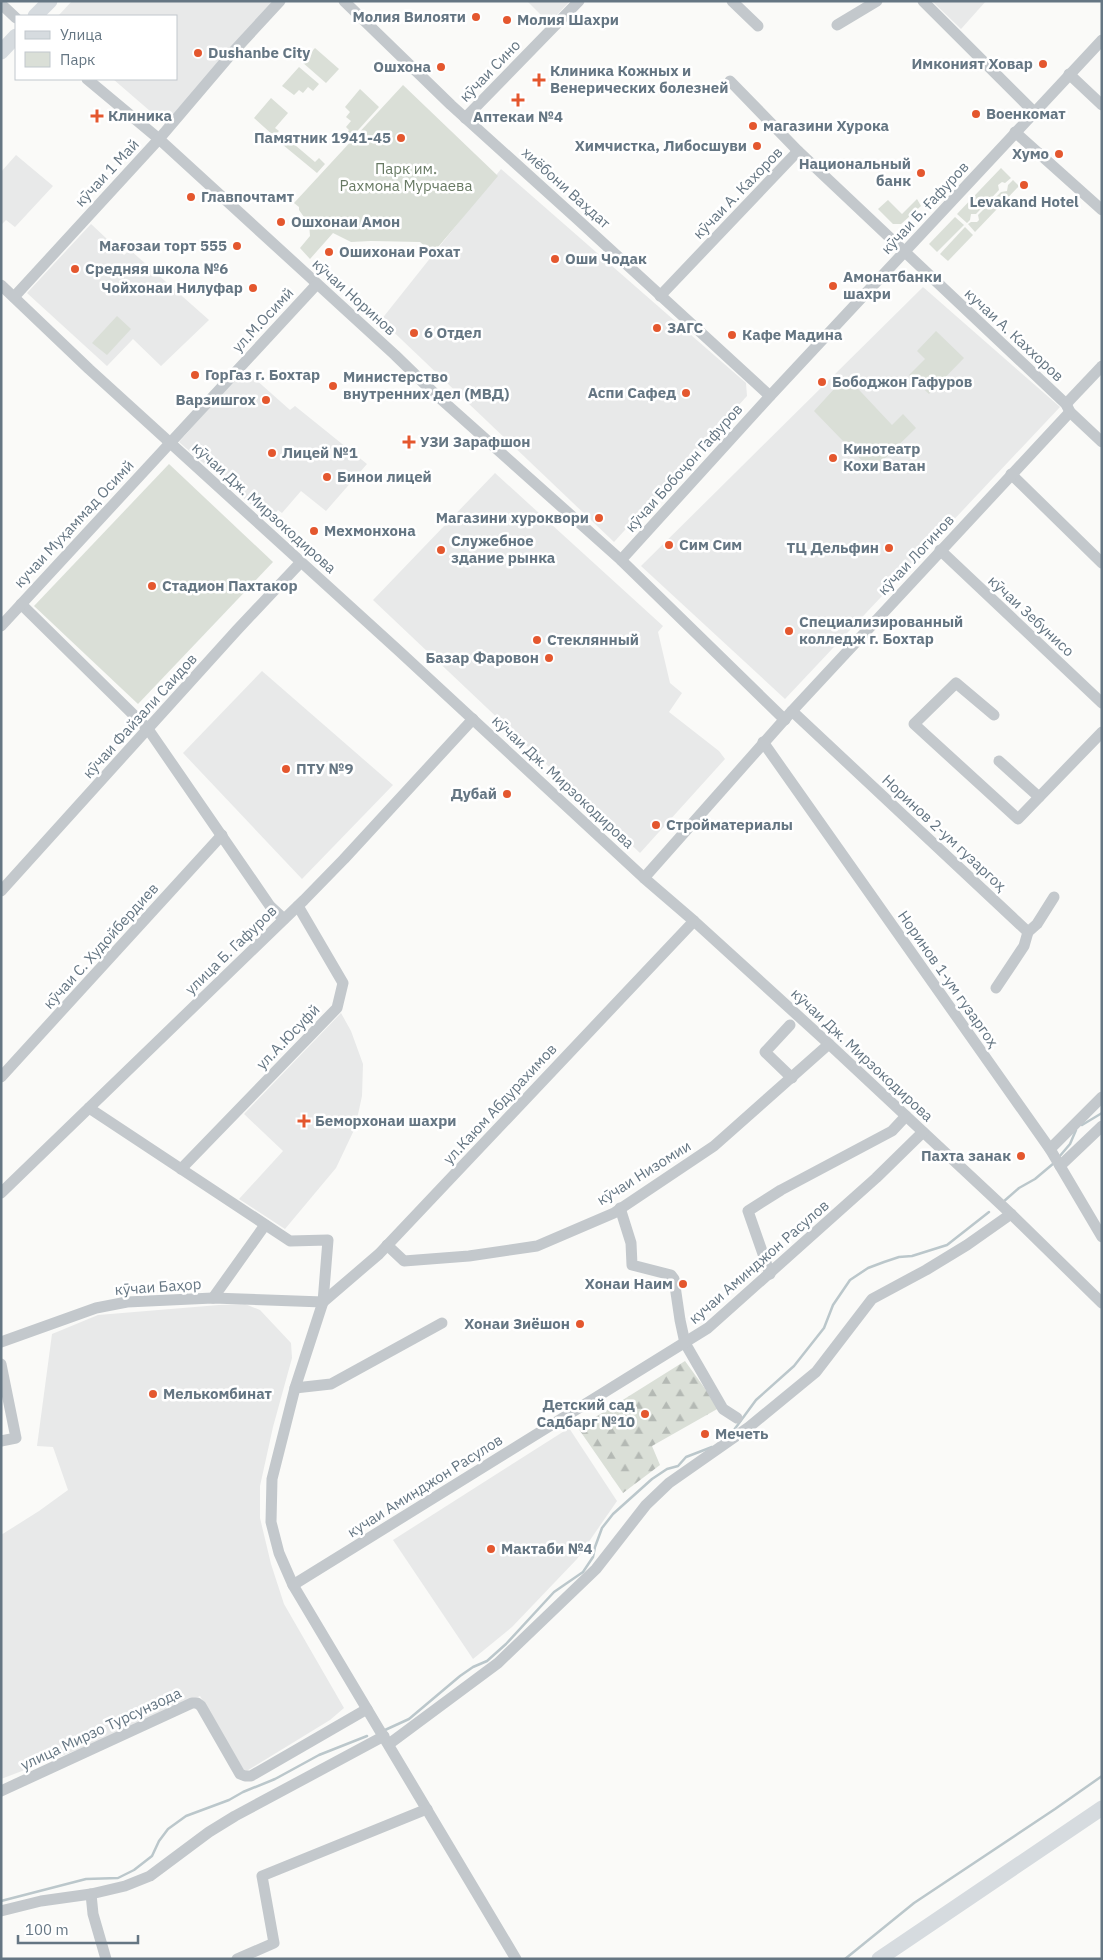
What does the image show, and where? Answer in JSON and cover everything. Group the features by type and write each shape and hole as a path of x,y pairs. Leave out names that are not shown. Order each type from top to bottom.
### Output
{"main road":[{"path":"37,15 50,1"},
{"path":"1,52 15,37"},
{"path":"879,1959 1102,1808"}],"street":[{"name":"кӯчаи 1 Май","path":"14,297 159,139 280,1"},
{"name":"хиёбони Ваҳдат","path":"344,1 465,118 770,396"},
{"name":"кӯчаи Сино","path":"465,118 579,1"},
{"path":"732,1 758,26"},
{"path":"837,25 877,1"},
{"path":"923,1 1034,112"},
{"path":"1,4 15,17"},
{"name":"кӯчаи Б. Ғафуров","path":"770,396 1102,40"},
{"path":"1069,74 1102,105"},
{"name":"кӯчаи Норинов","path":"88,80 159,139 434,393 621,560 789,715"},
{"path":"730,81 798,151"},
{"path":"1016,132 1102,210"},
{"name":"кӯчаи А. Кахоров","path":"660,296 798,151 904,252"},
{"name":"кучаи А. Каххоров","path":"904,252 1102,442"},
{"name":"ул.М.Осимй","path":"170,442 317,284"},
{"name":"кӯчаи Дж. Мирзокодирова","path":"1,285 89,369 473,719 644,878 829,1044 1011,1214 1102,1303"},
{"name":"кӯчаи Логинов","path":"764,742 1011,474 1102,366"},
{"name":"кӯчаи Бобоҷон Гафуров","path":"621,560 770,396"},
{"name":"кучаи Муҳаммад Осимй","path":"1,626 170,442"},
{"path":"1011,474 1102,563"},
{"name":"кӯчаи Зебунисо","path":"940,550 1102,703"},
{"name":"кӯчаи Файзали Саидов","path":"1,891 301,562"},
{"path":"21,604 148,729 270,906 284,919"},
{"path":"994,715 956,683 914,724 1018,819 1102,732"},
{"name":"Норинов 2-ум гузаргоҳ","path":"789,715 1028,932"},
{"name":"улица Б. Гафуров","path":"1,1193 298,906 473,719"},
{"path":"644,878 764,742"},
{"name":"Норинов 1-ум гузаргоҳ","path":"764,742 1055,1158 1102,1237"},
{"path":"999,761 1039,797"},
{"name":"кӯчаи С. Худойбердиев","path":"1,1077 222,835"},
{"path":"996,988 1024,946 1028,932 1036,924 1054,897"},
{"path":"270,906 272,931"},
{"name":"ул.А.Юсуфй","path":"181,1169 337,1008 342,983 298,906"},
{"name":"ул.Каюм Абдурахимов","path":"323,1302 387,1245 694,921"},
{"path":"790,1025 765,1052 792,1078"},
{"name":"кӯчаи Низомии","path":"387,1245 404,1261 469,1256 537,1246 614,1213 714,1146 829,1044"},
{"path":"1055,1158 1102,1097"},
{"path":"88,1108 290,1241 328,1240 323,1302 295,1388 272,1479 271,1522 279,1553 293,1585 516,1959"},
{"path":"770,1274 748,1211 781,1190 892,1131 906,1116"},
{"path":"1055,1158 1102,1126"},
{"name":"кучаи Аминджон Расулов","path":"293,1585 686,1343 720,1320 876,1178 923,1132"},
{"path":"620,1208 631,1243 632,1265 671,1275 674,1279 680,1320 686,1343 724,1409 737,1418"},
{"path":"1,1911 41,1902 92,1894 126,1886 150,1876 209,1832 235,1816 386,1740 498,1663 596,1569 646,1505 669,1483 749,1427 816,1372 872,1299 967,1245 1011,1214"},
{"path":"212,1298 265,1225"},
{"name":"кӯчаи Баҳор","path":"1,1342 96,1308 127,1302 212,1298 323,1302"},
{"path":"295,1388 331,1384 442,1323"},
{"path":"1,1364 16,1438 1,1441"},
{"name":"улица Мирзо Турсунзода","path":"1,1791 192,1703 197,1703 200,1706 240,1774 245,1776 251,1776 367,1709"},
{"path":"237,1959 274,1943 262,1876 427,1809"},
{"path":"92,1894 94,1914 106,1959"}],"shaded area":[{"path":"72,1 274,1 165,124 114,80 178,80 178,15 59,15"},
{"path":"527,1 570,1 549,23"},
{"path":"932,1 986,1 961,29"},
{"path":"16,155 53,186 15,227 6,220 1,225 1,172"},
{"path":"501,169 746,383 747,396 614,542 381,320"},
{"path":"91,224 124,255 130,250 209,320 161,366 133,339 107,366 27,293"},
{"path":"923,287 1060,407 785,699 641,566"},
{"name":"Лицей №1","path":"244,369 290,410 295,406 367,464 326,511 301,491 282,513 278,510 269,520 179,442"},
{"name":"Базар Фаровон","path":"495,473 663,626 658,632 670,683 682,693 669,712 719,751 725,759 640,853 373,600"},
{"name":"ПТУ №9","path":"262,671 393,785 302,879 183,753"},
{"name":"Беморхонаи шахри","path":"341,1013 351,1031 363,1064 362,1096 355,1128 336,1168 285,1229 239,1199 283,1151 244,1114"},
{"path":"245,1304 260,1310 291,1343 292,1358 273,1427 260,1486 260,1518 271,1564 284,1604 344,1708 330,1720 245,1772 200,1696 77,1750 1,1779 1,1535 68,1490 53,1447 37,1446 52,1334 98,1315"},
{"name":"Мактаби №4","path":"569,1428 617,1501 577,1559 512,1627 473,1659 393,1540"}],"green space":[{"path":"315,48 339,69 326,83 302,62"},
{"path":"299,67 319,84 313,91 308,87 303,93 299,90 294,95 282,86"},
{"name":"Парк им. Рахмона Мурчаева","path":"403,85 498,176 433,253 420,242 351,242 333,233 310,259 300,248 310,236 309,224 299,210 299,207 294,203"},
{"path":"360,89 379,107 350,139 345,135 349,130 346,127 351,121 346,117 350,112 345,107"},
{"path":"271,98 288,113 275,128 279,131 274,136 254,118"},
{"path":"282,134 315,162 319,158 325,164 317,173 277,140"},
{"path":"1001,168 1011,178 1005,183 1002,182 998,185 999,190 976,214 971,214 970,220 967,223 957,214"},
{"path":"1013,180 1019,186 975,232 968,224 977,222 979,220 978,215 1001,192 1007,191 1008,185"},
{"path":"917,199 921,206 901,224 893,224 878,209 888,200 902,214"},
{"path":"955,217 964,225 937,252 929,244"},
{"path":"965,227 973,235 948,261 940,254"},
{"path":"117,316 131,329 107,355 92,343"},
{"path":"936,331 964,358 929,394 909,375 925,359 917,351"},
{"path":"846,376 892,425 903,414 916,428 872,471 814,411"},
{"path":"169,464 273,562 138,704 34,606"},
{"path":"685,1361 719,1408 652,1446 660,1465 623,1493 578,1428"}],"waterway":[{"path":"1082,1125 1102,1113"},
{"path":"1059,1157 1070,1144 1076,1130"},
{"path":"1003,1202 1054,1163"},
{"path":"731,1434 756,1400 794,1366 824,1328 833,1305 850,1280 868,1268 884,1262 899,1257 912,1256 947,1245 989,1212"},
{"path":"385,1730 409,1719 460,1676 473,1667 487,1661 506,1644 554,1592 583,1572 593,1557 602,1528 613,1514 652,1479 667,1469 678,1466 686,1457 712,1447"},
{"path":"1,1901 86,1879 118,1878 134,1870 152,1856 159,1841 168,1829 186,1816 229,1800 275,1779 319,1755 367,1736"},
{"path":"845,1959 914,1903 1102,1776"}],"place":[{"name":"Молия Вилояти","path":"476,17"},
{"name":"Молия Шахри","path":"507,20"},
{"name":"Dushanbe City","path":"198,53"},
{"name":"Имконият Ховар","path":"1043,64"},
{"name":"Ошхона","path":"441,67"},
{"name":"Клиника Кожных и Венерических болезней","path":"539,80"},
{"name":"Аптекаи №4","path":"518,100"},
{"name":"Военкомат","path":"976,114"},
{"name":"Клиника","path":"97,116"},
{"name":"магазини Хурока","path":"753,126"},
{"name":"Памятник 1941-45","path":"401,138"},
{"name":"Химчистка, Либосшуви","path":"757,146"},
{"name":"Хумо","path":"1059,154"},
{"name":"Национальный банк","path":"921,173"},
{"name":"Levakand Hotel","path":"1024,185"},
{"name":"Главпочтамт","path":"191,197"},
{"name":"Ошхонаи Амон","path":"281,222"},
{"name":"Мағозаи торт 555","path":"237,246"},
{"name":"Ошихонаи Рохат","path":"329,252"},
{"name":"Оши Чодак","path":"555,259"},
{"name":"Средняя школа №6","path":"75,269"},
{"name":"Амонатбанки шахри","path":"833,286"},
{"name":"Чойхонаи Нилуфар","path":"253,288"},
{"name":"ЗАГС","path":"657,328"},
{"name":"6 Отдел","path":"414,333"},
{"name":"Кафе Мадина","path":"732,335"},
{"name":"ГорГаз г. Бохтар","path":"195,375"},
{"name":"Бободжон Гафуров","path":"822,382"},
{"name":"Министерство внутренних дел (МВД)","path":"333,386"},
{"name":"Аспи Сафед","path":"686,393"},
{"name":"Варзишгох","path":"266,400"},
{"name":"УЗИ Зарафшон","path":"409,442"},
{"name":"Лицей №1","path":"272,453"},
{"name":"Кинотеатр Кохи Ватан","path":"833,458"},
{"name":"Бинои лицей","path":"327,477"},
{"name":"Магазини хуроквори","path":"599,518"},
{"name":"Мехмонхона","path":"314,531"},
{"name":"Сим Сим","path":"669,545"},
{"name":"ТЦ Дельфин","path":"889,548"},
{"name":"Служебное здание рынка","path":"441,550"},
{"name":"Стадион Пахтакор","path":"152,586"},
{"name":"Специализированный колледж г. Бохтар","path":"789,631"},
{"name":"Стеклянный","path":"537,640"},
{"name":"Базар Фаровон","path":"549,658"},
{"name":"ПТУ №9","path":"286,769"},
{"name":"Дубай","path":"507,794"},
{"name":"Стройматериалы","path":"656,825"},
{"name":"Беморхонаи шахри","path":"304,1121"},
{"name":"Пахта занак","path":"1021,1156"},
{"name":"Хонаи Наим","path":"683,1284"},
{"name":"Хонаи Зиёшон","path":"580,1324"},
{"name":"Мелькомбинат","path":"153,1394"},
{"name":"Детский сад Садбарг №10","path":"645,1414"},
{"name":"Мечеть","path":"705,1434"},
{"name":"Мактаби №4","path":"491,1549"}]}
